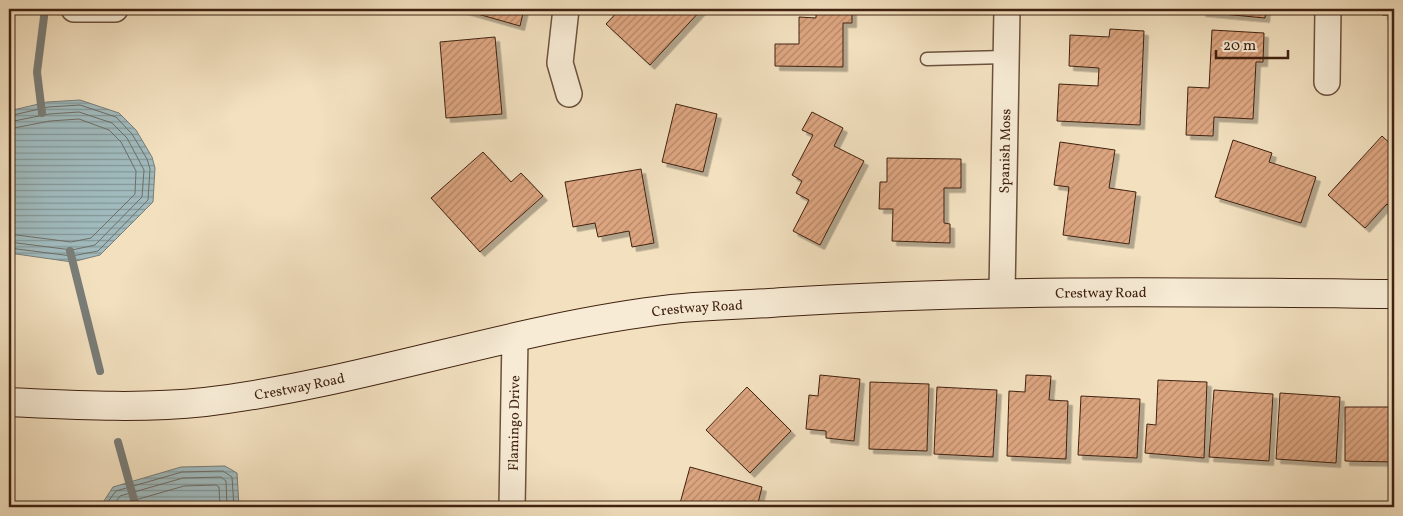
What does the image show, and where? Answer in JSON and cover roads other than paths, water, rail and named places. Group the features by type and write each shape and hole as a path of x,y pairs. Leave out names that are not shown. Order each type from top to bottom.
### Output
{"main road":[{"name":"Crestway Road","path":"9,402 102,406 203,402 311,385 515,338 670,309 857,297 1002,294 1394,294"}],"street":[{"path":"75,9 115,9"},
{"path":"566,9 560,63 569,94"},
{"name":"Spanish Moss","path":"1002,294 1007,9"},
{"path":"1327,82 1328,9"},
{"name":"Flamingo Drive","path":"512,507 515,338"}],"lane":[{"path":"927,59 1005,57"}],"water":[{"path":"80,100 119,113 136,130 152,157 155,168 153,202 100,255 72,262 9,253 9,111 47,102"},
{"path":"225,466 237,473 239,507 100,507 113,487 181,467"}],"waterway":[{"path":"42,113 37,72 45,9"},
{"path":"70,251 100,371"},
{"path":"118,442 136,507"}]}
